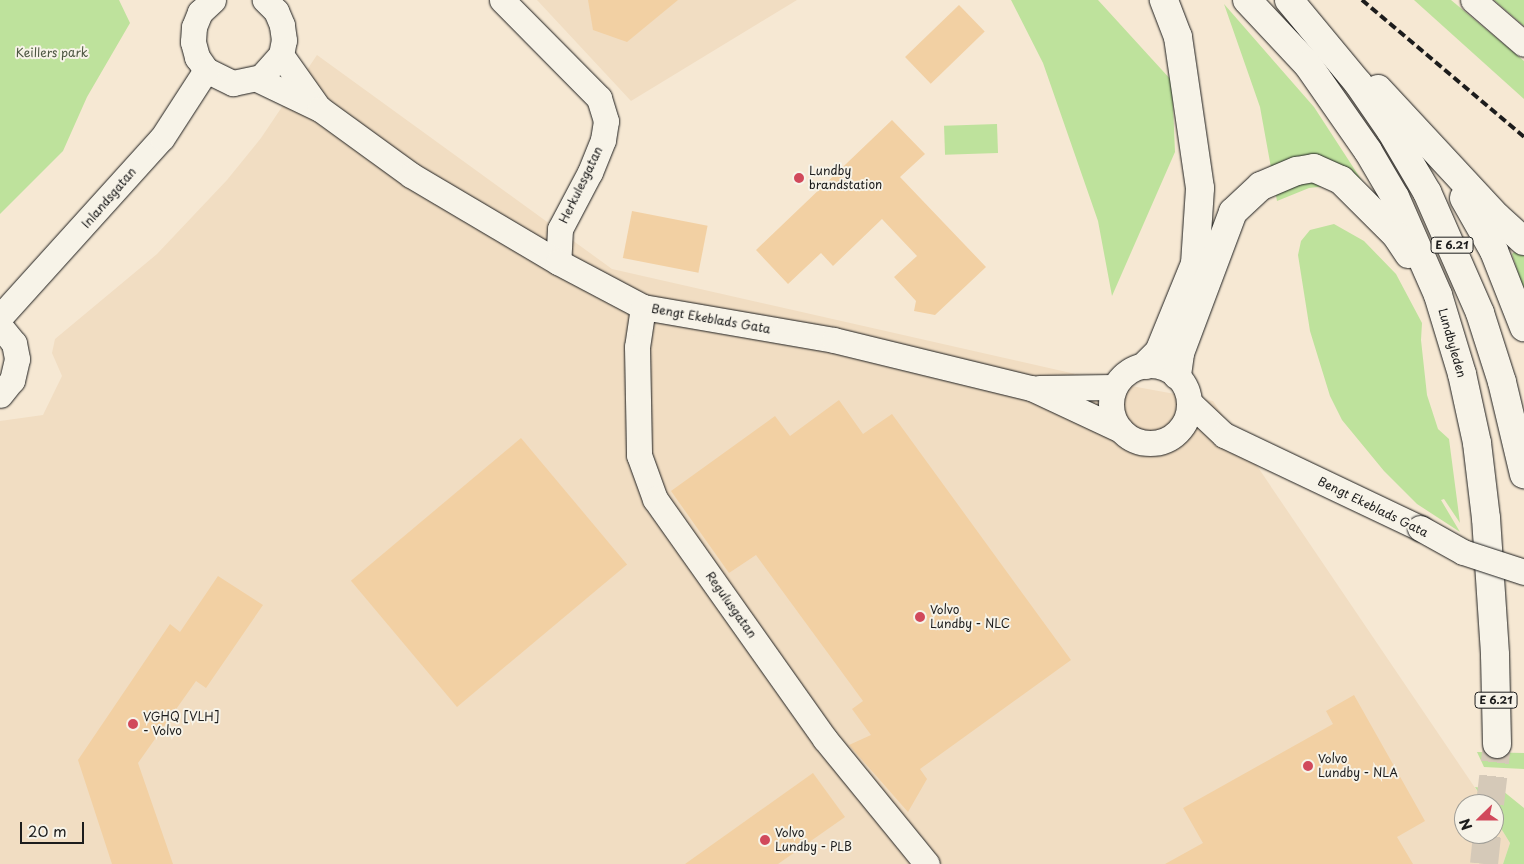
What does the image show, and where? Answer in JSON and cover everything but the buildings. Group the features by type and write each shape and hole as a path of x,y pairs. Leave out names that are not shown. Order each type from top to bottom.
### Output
{"highway":[{"path":"1146,365 1159,352 1195,264 1200,188 1178,37 1164,0"},
{"name":"Lundbyleden","path":"1247,0 1308,65 1368,151 1395,198 1438,295 1465,385 1478,452 1486,518 1495,655 1497,744"},
{"name":"E 6.21","path":"1289,0 1325,40 1391,131 1453,246 1480,313 1502,382 1524,474"},
{"path":"1325,40 1407,119 1497,217 1524,240"},
{"path":"1407,119 1474,212 1494,251 1524,327"},
{"path":"1177,375 1180,353 1233,212 1261,186 1297,171 1314,168 1341,180 1396,235 1438,295"}],"street":[{"path":"202,4 194,27 193,42 206,70 233,83 257,79 273,68 281,55 284,40 282,25 276,11 265,0"},
{"name":"Herkulesgatan","path":"502,0 599,98 606,120 603,140 590,172 560,229 558,262"},
{"path":"1473,0 1524,44"},
{"name":"Bengt Ekeblads Gata","path":"281,55 320,109"},
{"name":"Inlandsgatan","path":"0,317 162,138 206,70"},
{"name":"Bengt Ekeblads Gata","path":"257,79 320,109 411,175 558,262 643,307 834,340 1031,388 1121,430 1131,438 1157,443 1179,430 1224,435"},
{"name":"Regulusgatan","path":"643,307 636,347 639,455 655,499 825,740 927,864"},
{"path":"0,326 14,343 17,359 12,380 0,395"},
{"path":"1121,430 1111,410 1114,387 1128,372 1146,365 1163,366 1177,375"},
{"name":"Bengt Ekeblads Gata","path":"1177,375 1184,383 1190,403 1224,435 1420,528 1463,552 1524,572"},
{"name":"Bengt Ekeblads Gata","path":"1031,388 1114,387"},
{"path":"1179,430 1185,422 1190,403"}],"shaded area":[{"path":"537,0 797,0 631,101"},
{"path":"317,55 612,269 1115,383 1213,401 1479,794 1454,794 1454,844 1504,844 1504,833 1510,843 1503,864 0,864 0,421 43,415 62,376 52,353 55,339 157,254 227,180 261,138"}],"green space":[{"name":"Keillers park","path":"0,0 119,0 130,23 87,97 63,151 0,214"},
{"path":"1011,0 1098,0 1172,81 1175,152 1112,296 1098,221 1043,63"},
{"path":"1414,0 1451,0 1524,61 1524,99"},
{"path":"1494,0 1524,0 1524,26 1502,7"},
{"path":"1224,4 1314,107 1381,210 1327,186 1309,188 1277,201 1260,107"},
{"path":"997,124 998,153 945,155 944,126"},
{"path":"1334,224 1364,241 1396,274 1422,323 1421,340 1427,395 1438,429 1449,439 1460,523 1444,499 1441,500 1460,532 1417,504 1384,471 1342,420 1330,396 1310,331 1298,255 1301,241 1310,230"},
{"path":"1514,252 1524,256 1524,290 1512,254"},
{"path":"1477,752 1524,753 1524,769 1484,767"},
{"path":"1475,787 1503,791 1524,808 1524,864 1503,864 1510,843 1504,833 1504,794 1480,794"}],"tunnel":[{"path":"1491,794 1497,744"},
{"path":"1484,864 1486,844"}],"railway":[{"path":"1362,0 1524,137"}],"place":[{"name":"Lundby brandstation","path":"799,178"},
{"name":"Volvo Lundby - NLC","path":"920,617"},
{"name":"VGHQ [VLH] - Volvo","path":"133,724"},
{"name":"Volvo Lundby - NLA","path":"1308,766"},
{"name":"Volvo Lundby - PLB","path":"765,840"}]}
